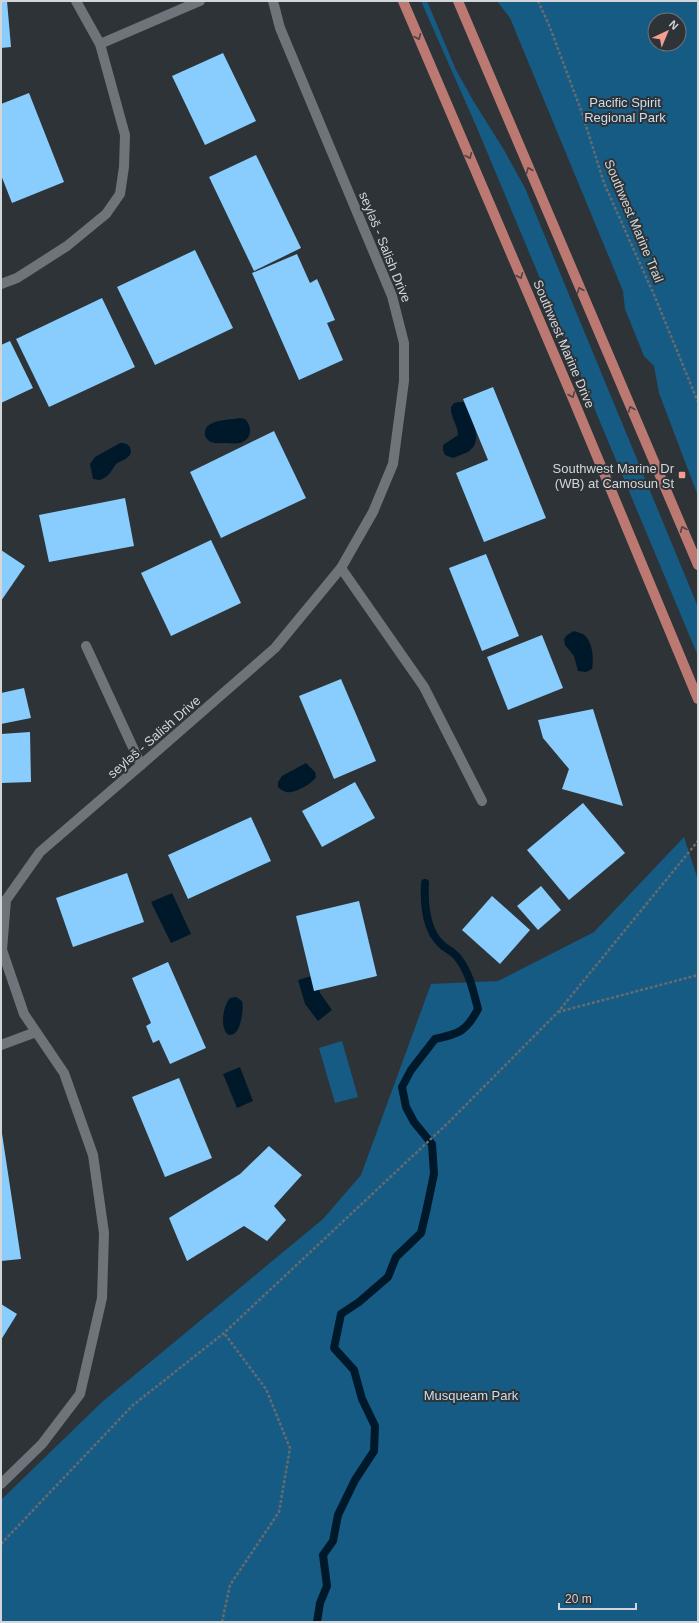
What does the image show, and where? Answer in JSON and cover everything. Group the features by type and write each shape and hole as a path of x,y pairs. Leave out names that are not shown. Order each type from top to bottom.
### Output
{"main road":[{"name":"Southwest Marine Drive","path":"403,1 697,695"},
{"path":"458,1 698,565"}],"street":[{"path":"1,284 17,278 67,246 106,214 120,194 124,167 125,135 100,44 76,1"},
{"path":"100,44 200,1"},
{"name":"seyləš - Salish Drive","path":"1,1484 42,1444 80,1394 102,1298 104,1233 93,1155 64,1073 24,1014 2,950 6,900 40,852 275,648 341,568 373,512 393,464 404,381 404,343 392,296 280,28 273,1"},
{"path":"341,568 424,687 482,801"},
{"path":"86,646 141,765"},
{"path":"1,1045 36,1032"}],"path":[{"name":"Southwest Marine Trail","path":"538,1 549,25 581,110 604,183 655,297 698,402"},
{"path":"1,1544 132,1406 224,1333 449,1122 558,1012 698,841"},
{"path":"558,1012 698,974"},
{"path":"222,1622 230,1585 279,1512 290,1448 266,1390 224,1333"}],"green space":[{"path":"421,1 427,1 456,70 525,188 698,607 698,656 477,128"},
{"name":"Pacific Spirit Regional Park","path":"497,1 698,1 698,496 659,393 654,366 644,356 625,309 623,291 510,18"},
{"name":"Musqueam Park","path":"684,837 698,880 698,1622 1,1622 1,1500 102,1402 323,1219 361,1175 431,984 498,981 594,932"},
{"path":"342,1041 358,1097 335,1103 319,1048"}],"shaded area":[{"path":"464,402 473,421 476,441 468,452 453,458 445,455 443,445 458,435 451,407 454,403"},
{"path":"240,418 245,419 248,422 250,429 249,436 244,441 240,443 213,443 206,437 206,428 209,425 219,421"},
{"path":"120,443 125,443 129,446 131,450 130,455 116,464 106,477 100,480 93,479 90,464 95,457"},
{"path":"574,631 583,634 591,646 593,655 592,669 586,672 578,671 574,656 565,645 564,639 567,635"},
{"path":"306,763 315,772 316,777 311,783 298,790 289,792 286,792 278,787 278,782 282,776"},
{"path":"172,893 191,934 171,943 151,902"},
{"path":"315,975 320,993 332,1010 318,1021 305,1004 298,980"},
{"path":"236,997 242,1001 242,1018 237,1031 234,1034 229,1035 224,1028 223,1023 225,1006 230,998"},
{"path":"240,1067 253,1101 237,1108 223,1074"}],"building":[{"path":"1,1 7,1 11,47 1,48"},
{"path":"223,53 256,121 205,145 172,76"},
{"path":"29,93 64,182 12,203 1,175 1,104"},
{"path":"256,155 301,248 254,271 209,177"},
{"path":"195,250 233,328 155,365 117,287"},
{"path":"297,254 310,283 317,279 335,320 327,323 343,360 299,380 252,273"},
{"path":"102,298 135,367 49,407 16,339"},
{"path":"10,341 33,388 1,403 1,345"},
{"path":"493,387 546,518 484,542 456,473 488,460 463,399"},
{"path":"274,431 306,498 221,538 190,472"},
{"path":"125,498 134,546 49,562 39,515"},
{"path":"211,540 241,603 171,636 141,573"},
{"path":"1,550 25,566 1,601"},
{"path":"486,554 519,636 482,651 449,568"},
{"path":"542,635 563,688 508,710 487,657"},
{"path":"341,679 376,761 334,779 299,696"},
{"path":"24,688 31,718 1,724 1,693"},
{"path":"593,709 623,806 562,789 569,769 543,738 538,720"},
{"path":"30,732 31,782 1,783 1,734"},
{"path":"355,782 375,818 322,847 302,811"},
{"path":"583,803 625,853 569,900 527,850"},
{"path":"251,817 271,861 188,899 168,855"},
{"path":"127,873 144,922 73,947 56,898"},
{"path":"541,886 561,910 538,930 517,906"},
{"path":"492,896 530,930 500,964 462,930"},
{"path":"359,901 377,976 314,991 296,916"},
{"path":"168,962 206,1048 170,1064 159,1040 153,1043 146,1026 151,1023 132,978"},
{"path":"179,1078 212,1158 165,1177 132,1097"},
{"path":"1,1127 21,1259 1,1261"},
{"path":"269,1146 302,1175 274,1206 286,1220 267,1241 244,1226 187,1261 169,1218 240,1174"},
{"path":"1,1304 17,1314 1,1340"}],"waterway":[{"path":"317,1622 320,1603 327,1586 323,1555 333,1541 338,1515 355,1480 374,1451 375,1426 362,1399 354,1370 334,1348 341,1314 359,1302 388,1277 396,1257 421,1233 434,1174 432,1144 414,1122 406,1107 402,1087 411,1070 435,1039 461,1031 474,1017 478,1009 471,982 462,964 454,954 441,944 432,931 425,907 425,883"}],"place":[{"name":"Southwest Marine Dr (WB) at Camosun St","path":"682,475"}]}
